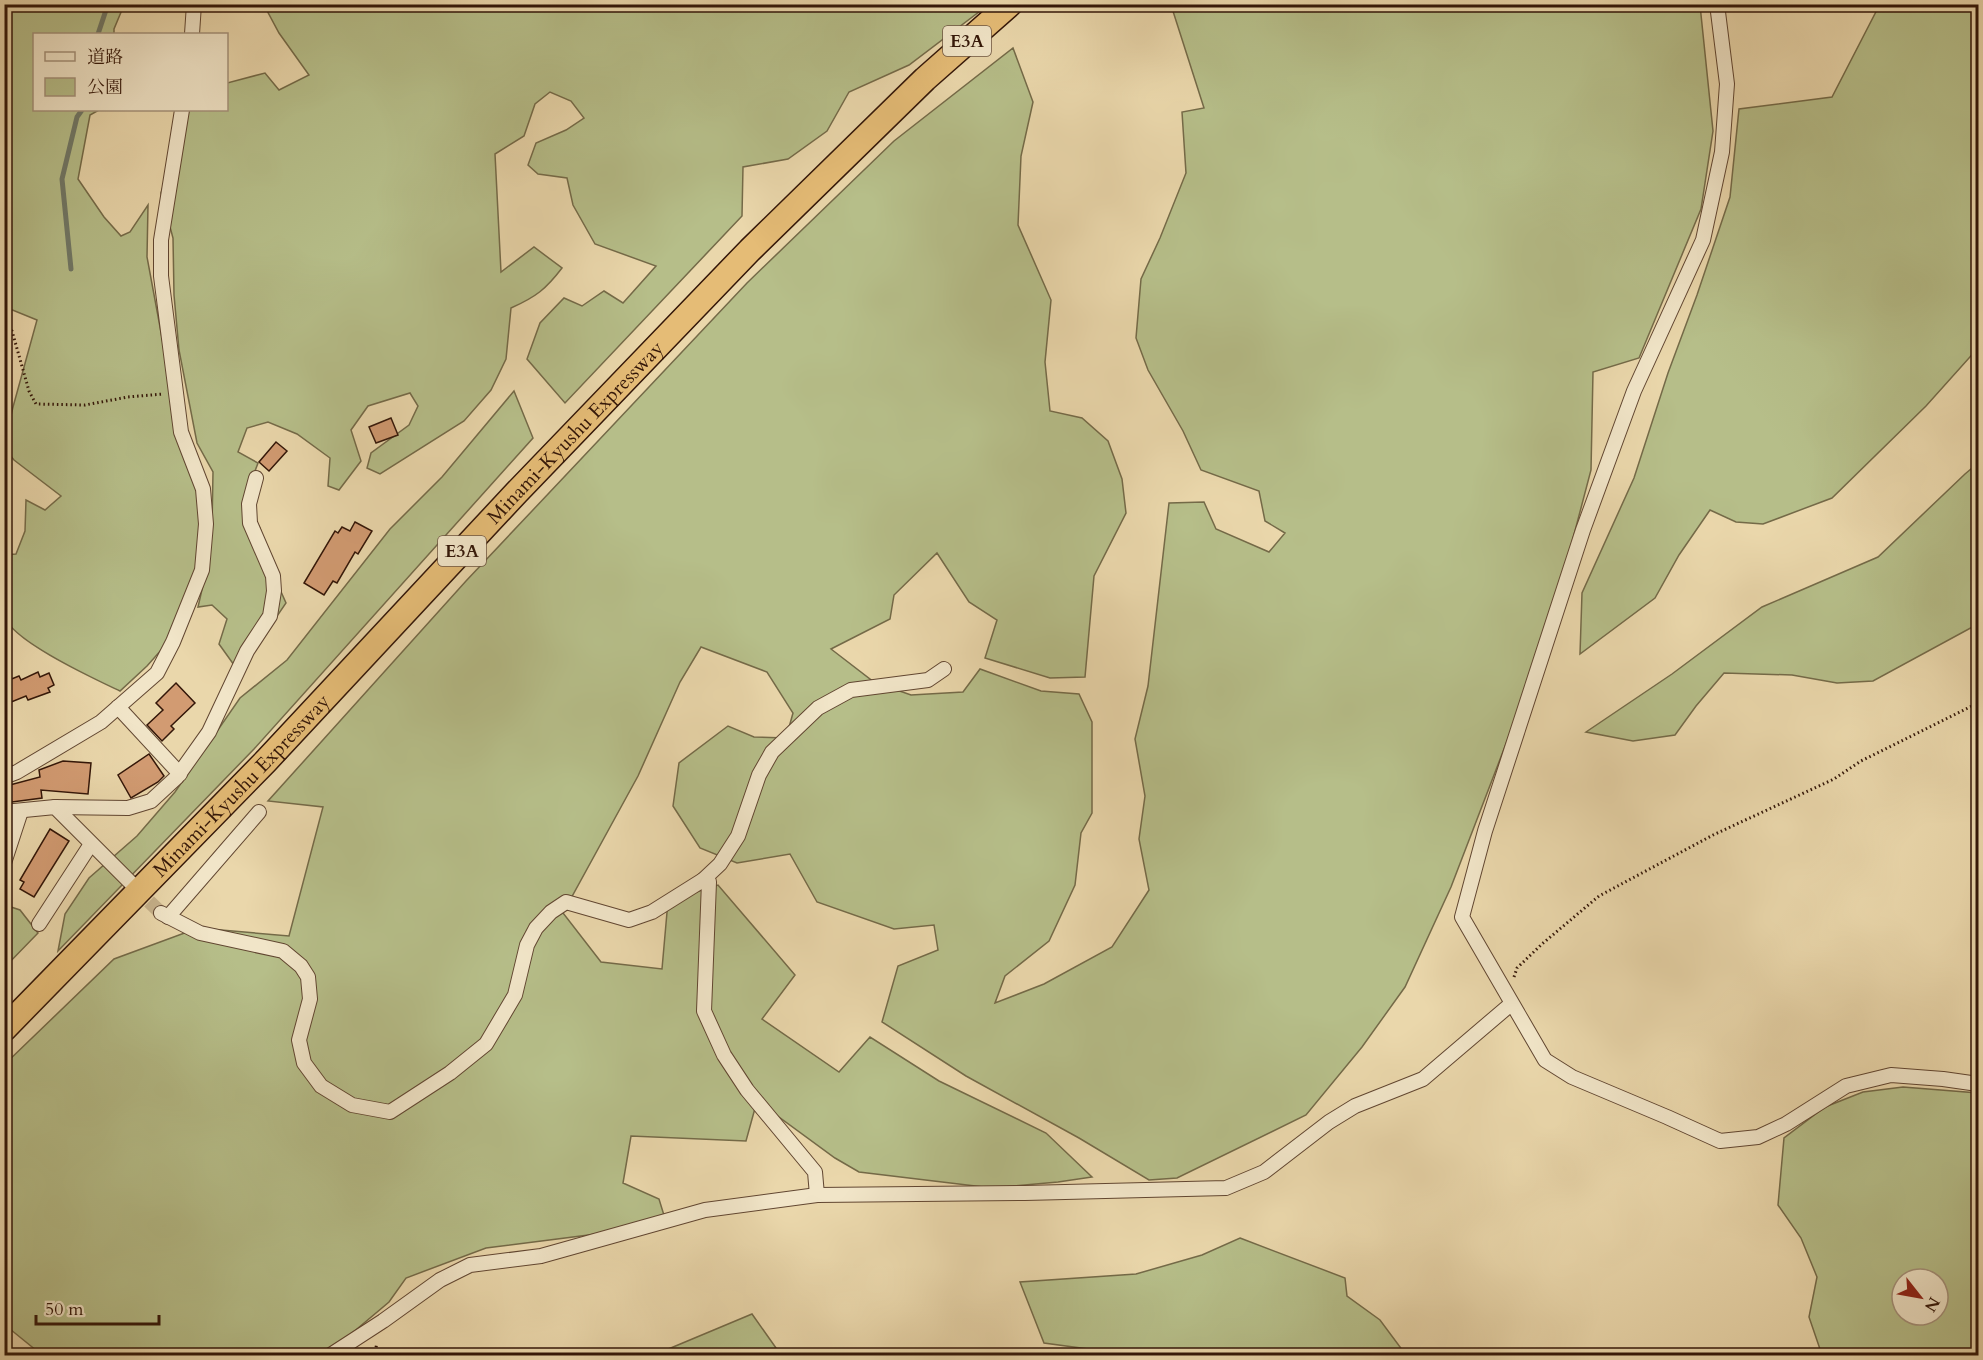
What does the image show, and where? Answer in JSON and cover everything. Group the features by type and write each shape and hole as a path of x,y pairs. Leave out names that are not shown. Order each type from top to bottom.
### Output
{"highway":[{"name":"Minami-Kyushu Expressway","path":"4,1029 266,761 517,492 750,250 925,79 1010,4"}],"street":[{"path":"192,33 195,4"},
{"path":"1717,4 1727,84 1722,152 1703,240 1634,391 1583,530 1496,798 1462,917 1545,1060 1572,1077 1720,1141 1758,1137 1786,1124 1846,1086 1891,1075 1943,1078 1978,1084"},
{"path":"4,777 17,772 101,722 157,673 173,642 202,570 206,524 203,489 182,432 161,276 161,240 182,111"},
{"path":"4,812 55,807 128,808 151,801 180,774 209,732 247,651 270,616 274,591 273,576 250,523 249,504 256,478"},
{"path":"260,812 164,915 200,933 283,951 301,966 308,977 310,999 299,1040 304,1063 321,1086 352,1105 390,1112 450,1073 486,1044 515,995 527,945 536,928 550,912 566,902 628,920 652,912 703,880 720,864 738,836 759,775 772,752 818,708 851,690 928,680 944,669"},
{"path":"118,707 180,774"},
{"path":"55,807 131,883"},
{"path":"4,863 21,811"},
{"path":"39,924 91,844"},
{"path":"703,880 709,882 704,1011 724,1055 747,1090 815,1172 817,1195"},
{"path":"329,1356 440,1280 470,1265 541,1256 705,1210 817,1195 1226,1188 1264,1172 1329,1122 1355,1106 1423,1079 1509,1001"}],"path":[{"path":"4,325 12,331 29,391 36,404 85,405 128,397 177,392"},
{"path":"1509,1001 1516,968 1599,896 1713,835 1834,779 1861,761 1978,703"}],"green space":[{"path":"1880,4 1978,5 1978,348 1926,406 1832,498 1763,524 1736,522 1710,510 1679,555 1655,598 1580,654 1582,593 1634,478 1730,197 1739,109 1832,97"},
{"path":"5,5 124,5 114,33 33,33 33,111 97,111 90,115 78,179 104,217 121,236 130,232 148,205 147,257 173,397 202,495 200,551 189,598 178,631 147,666 120,691 37,647 10,626 5,616 4,555 16,554 25,531 26,500 45,510 61,496 14,460 5,449 13,407 37,320 5,307"},
{"path":"264,5 988,5 909,65 849,92 827,131 788,159 743,167 742,216 565,403 527,359 540,323 564,298 582,306 604,291 623,303 656,266 595,244 573,205 567,178 538,174 528,165 536,143 566,130 584,118 571,101 550,92 535,104 524,136 495,154 501,272 534,247 562,268 540,292 511,308 506,359 491,390 464,421 380,474 367,468 371,453 409,425 418,406 410,393 368,406 351,430 361,461 339,490 328,486 330,458 297,434 268,422 247,428 238,452 258,463 244,500 260,528 274,576 286,603 239,672 219,644 227,619 212,605 198,607 206,572 212,527 213,472 197,443 179,350 174,295 173,238 161,193 188,111 228,111 228,83 265,73 279,90 309,75 279,33"},
{"path":"1171,5 1700,5 1713,131 1701,209 1639,358 1593,372 1591,470 1547,637 1451,887 1405,987 1362,1047 1306,1115 1177,1178 1149,1180 1079,1138 966,1076 882,1022 898,966 938,950 934,925 894,929 817,902 790,854 737,863 700,848 673,806 679,763 728,726 754,737 786,738 793,713 767,672 701,647 680,682 638,776 563,913 601,962 662,969 668,901 718,885 795,975 762,1019 839,1072 870,1037 939,1081 1046,1133 1092,1177 992,1188 859,1172 835,1158 757,1101 746,1141 631,1136 623,1183 659,1199 667,1225 486,1248 406,1278 389,1302 326,1355 42,1355 5,1325 5,1064 114,959 198,928 289,936 323,807 268,801 466,581 747,283 894,141 1013,48 1033,102 1021,156 1018,225 1051,300 1045,362 1050,411 1082,418 1108,441 1122,479 1126,513 1094,576 1085,677 1050,678 985,658 997,620 969,602 937,553 894,595 890,619 831,649 874,682 911,695 963,692 980,669 1041,691 1079,694 1092,722 1092,813 1081,833 1075,885 1049,941 1005,976 995,1003 1044,984 1112,947 1149,890 1139,839 1145,796 1135,739 1148,686 1169,503 1204,502 1216,529 1269,552 1285,533 1265,521 1259,491 1201,470 1183,431 1148,370 1136,338 1141,279 1186,173 1182,112 1204,108"},
{"path":"514,391 533,438 254,749 58,951 65,914 89,878 137,836 175,792 240,698 287,660 390,529 442,477"},
{"path":"1978,463 1978,624 1873,681 1837,683 1792,675 1724,673 1675,735 1633,741 1586,732 1672,674 1762,607 1878,557"},
{"path":"5,905 20,910 38,933 5,967"},
{"path":"1903,1087 1978,1093 1978,1355 1822,1355 1809,1317 1817,1277 1801,1238 1778,1205 1784,1138 1825,1107 1863,1092"},
{"path":"1240,1238 1345,1278 1347,1296 1380,1320 1406,1355 1140,1356 1044,1343 1020,1282 1136,1274 1202,1255"},
{"path":"752,1314 781,1355 654,1355"}],"building":[{"path":"391,418 398,435 376,443 369,427"},
{"path":"276,442 287,451 269,471 259,462"},
{"path":"355,522 372,531 358,554 355,552 337,583 333,581 324,595 304,583 335,531 338,533 342,527 350,531"},
{"path":"38,672 40,677 49,673 54,685 48,688 50,692 28,700 26,696 4,705 4,682 19,676 21,680"},
{"path":"176,683 195,703 171,726 174,729 162,741 147,725 163,710 156,703"},
{"path":"149,754 164,776 131,798 118,775"},
{"path":"63,761 91,763 88,794 41,790 42,798 12,802 6,786 40,777 39,770"},
{"path":"50,829 69,841 34,897 20,889 24,882 20,880"}],"waterway":[{"path":"98,33 108,4"},
{"path":"71,269 62,179 77,117 81,111"}],"tunnel":[{"path":"134,887 161,913"}]}
